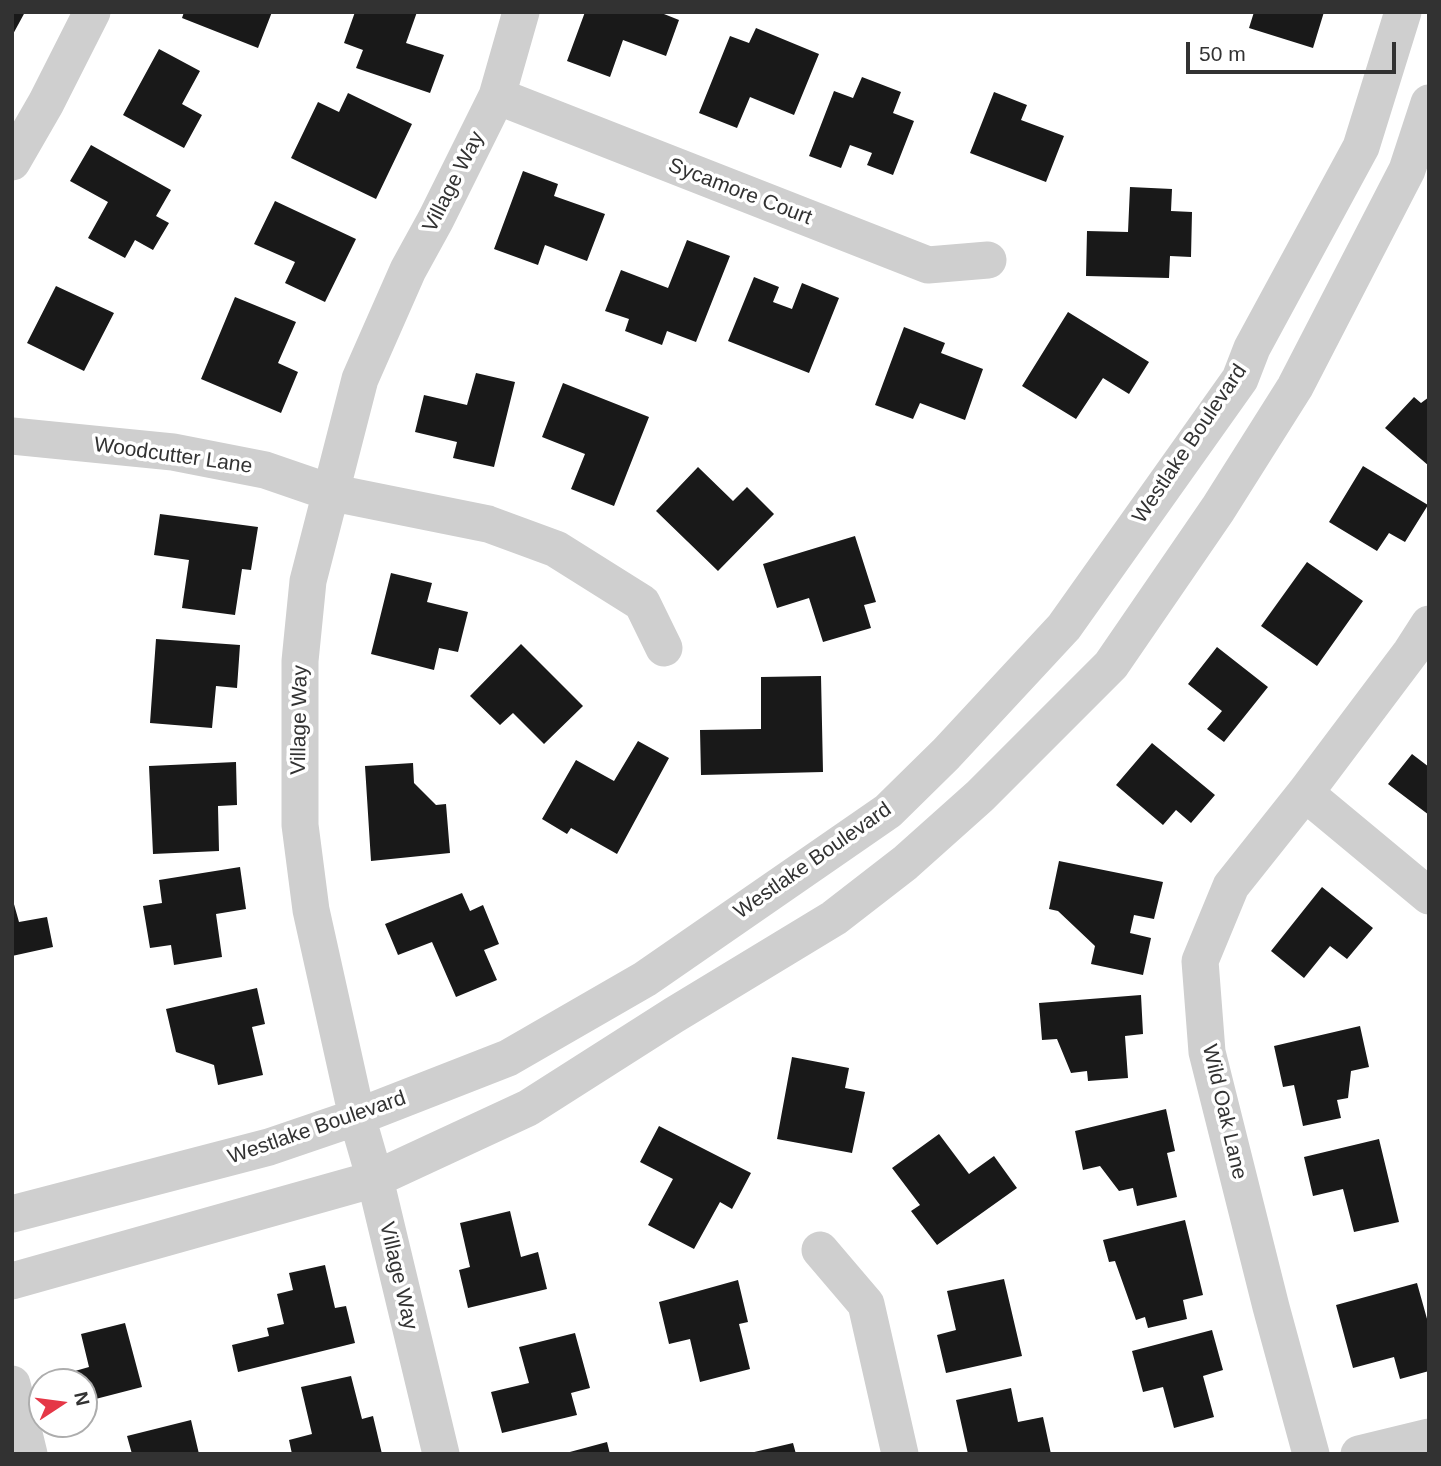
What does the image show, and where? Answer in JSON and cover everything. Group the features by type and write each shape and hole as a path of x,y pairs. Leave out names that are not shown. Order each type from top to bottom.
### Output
{"street":[{"path":"12,162 46,103 92,12"},
{"name":"Village Way","path":"440,1454 375,1179 357,1117 311,910 300,825 300,661 308,581 360,379 408,270 497,96 521,12"},
{"name":"Westlake Boulevard","path":"12,1214 270,1147 357,1117 508,1058 645,979 888,811 946,754 1063,627 1240,379 1252,348 1361,147 1403,12"},
{"name":"Sycamore Court","path":"497,96 928,265 988,260"},
{"path":"12,1281 375,1179 528,1108 834,918 905,863 980,796 1111,665 1218,509 1295,387 1408,170 1429,103"},
{"name":"Woodcutter Lane","path":"12,436 173,452 265,470 329,492 488,524 555,549 642,603 664,648"},
{"name":"Wild Oak Lane","path":"1311,1454 1207,1052 1200,961 1231,886 1305,793 1429,624"},
{"path":"1305,793 1429,896"},
{"path":"820,1250 866,1304 900,1454"},
{"path":"12,1384 29,1454"},
{"path":"1359,1454 1429,1437"}],"building":[{"path":"12,12 25,12 12,36"},
{"path":"184,12 272,12 258,48 182,18"},
{"path":"355,12 417,12 406,43 444,55 430,93 356,68 363,50 344,43"},
{"path":"585,12 659,12 679,20 666,56 623,40 610,77 567,61"},
{"path":"1254,12 1324,12 1313,48 1249,28"},
{"path":"756,28 819,54 794,115 750,97 737,128 699,113 730,36 749,43"},
{"path":"159,49 200,71 182,104 202,115 184,148 123,115"},
{"path":"862,77 901,92 893,113 914,121 893,175 867,165 872,153 850,145 841,168 809,156 834,91 853,98"},
{"path":"994,92 1027,105 1021,120 1064,136 1046,182 970,153"},
{"path":"348,93 412,124 376,199 291,158 318,102 339,112"},
{"path":"91,145 171,190 156,216 169,223 153,250 135,240 125,258 88,238 108,202 70,181"},
{"path":"523,171 558,184 554,196 605,214 587,261 545,245 538,265 494,249"},
{"path":"1130,187 1172,189 1171,211 1192,212 1191,257 1170,256 1169,278 1086,276 1087,231 1128,232"},
{"path":"275,201 356,239 325,302 285,283 295,262 254,244"},
{"path":"687,240 730,256 696,342 667,331 662,345 625,331 629,319 605,311 621,270 668,288"},
{"path":"754,277 779,287 773,302 792,309 802,283 839,298 809,373 728,341"},
{"path":"56,286 114,313 84,371 27,343"},
{"path":"235,297 296,322 278,363 298,372 281,413 201,379"},
{"path":"1068,312 1149,362 1129,394 1103,378 1076,419 1022,386"},
{"path":"904,327 945,343 941,353 983,369 965,420 920,403 913,419 875,405"},
{"path":"476,373 515,382 494,467 453,458 457,442 415,432 424,395 467,405"},
{"path":"563,383 649,417 614,506 571,489 585,454 542,437"},
{"path":"1414,397 1421,403 1429,397 1429,466 1385,428"},
{"path":"1363,466 1428,505 1405,542 1389,533 1377,551 1329,522"},
{"path":"698,467 733,501 747,487 774,514 718,571 656,511"},
{"path":"160,514 258,527 251,570 242,569 235,615 182,608 189,560 154,555"},
{"path":"855,536 876,602 864,605 871,628 823,642 809,598 777,608 763,564"},
{"path":"1307,562 1363,601 1317,666 1261,626"},
{"path":"391,573 432,583 427,602 468,612 458,652 439,648 434,670 371,654"},
{"path":"156,639 240,645 237,688 216,686 212,728 150,723"},
{"path":"521,644 583,706 544,744 513,713 500,725 470,696"},
{"path":"1217,647 1268,687 1224,742 1207,729 1222,711 1188,684"},
{"path":"821,676 823,772 701,775 700,730 761,729 761,677"},
{"path":"638,741 669,758 617,854 571,828 567,834 542,819 576,760 614,781"},
{"path":"1152,743 1215,795 1191,823 1176,810 1163,825 1116,785"},
{"path":"1412,754 1429,767 1429,815 1388,784"},
{"path":"236,762 237,805 218,806 219,851 153,854 149,766"},
{"path":"413,763 414,783 436,805 446,804 450,853 371,861 365,766"},
{"path":"1059,861 1163,882 1154,919 1134,915 1130,933 1151,938 1143,975 1091,964 1095,946 1058,911 1049,909"},
{"path":"240,867 246,909 216,914 222,957 174,965 171,945 150,948 143,906 162,903 159,880"},
{"path":"1322,887 1373,928 1347,959 1330,946 1304,978 1271,951"},
{"path":"462,893 470,911 483,905 499,944 484,950 497,980 456,997 432,942 398,955 385,924"},
{"path":"12,897 19,922 47,917 53,947 12,956"},
{"path":"257,988 265,1024 252,1027 263,1075 218,1085 214,1065 176,1052 166,1009"},
{"path":"1141,995 1143,1034 1125,1036 1128,1078 1088,1081 1087,1071 1071,1073 1057,1039 1042,1040 1039,1003"},
{"path":"1360,1026 1369,1067 1351,1071 1348,1098 1337,1100 1341,1118 1303,1126 1294,1085 1283,1087 1274,1046"},
{"path":"792,1057 849,1068 845,1088 865,1092 852,1153 777,1139"},
{"path":"1166,1109 1175,1151 1167,1153 1177,1197 1137,1206 1133,1188 1119,1191 1100,1166 1083,1170 1075,1131"},
{"path":"659,1126 751,1173 732,1209 720,1202 694,1249 648,1225 673,1179 640,1162"},
{"path":"939,1134 969,1174 994,1156 1017,1188 937,1245 911,1211 920,1205 892,1168"},
{"path":"1379,1139 1399,1222 1354,1232 1343,1189 1313,1196 1304,1157"},
{"path":"510,1211 521,1257 538,1252 547,1289 468,1308 459,1270 470,1267 460,1223"},
{"path":"1185,1220 1203,1295 1183,1300 1187,1319 1148,1328 1145,1317 1136,1320 1115,1261 1109,1262 1103,1240"},
{"path":"325,1265 335,1308 346,1306 355,1343 238,1372 232,1345 269,1336 267,1328 284,1324 277,1294 293,1290 289,1273"},
{"path":"1004,1279 1022,1356 946,1373 937,1335 956,1330 947,1291"},
{"path":"738,1280 748,1322 739,1324 750,1369 700,1382 690,1339 669,1344 659,1302"},
{"path":"1417,1283 1429,1326 1429,1371 1400,1379 1394,1357 1353,1368 1336,1305"},
{"path":"125,1323 142,1387 98,1398 98,1368 86,1368 89,1367 81,1334"},
{"path":"1212,1330 1223,1370 1203,1376 1214,1417 1174,1428 1163,1387 1143,1392 1132,1351"},
{"path":"575,1333 590,1388 571,1393 577,1415 502,1433 491,1392 529,1383 519,1347"},
{"path":"351,1376 362,1419 373,1416 382,1454 292,1454 289,1440 312,1434 301,1387"},
{"path":"1011,1388 1018,1422 1043,1417 1051,1454 968,1454 956,1400"},
{"path":"191,1420 199,1454 132,1454 127,1436"},
{"path":"607,1442 610,1454 566,1454 566,1453"},
{"path":"793,1443 796,1454 750,1454 750,1453"}]}
